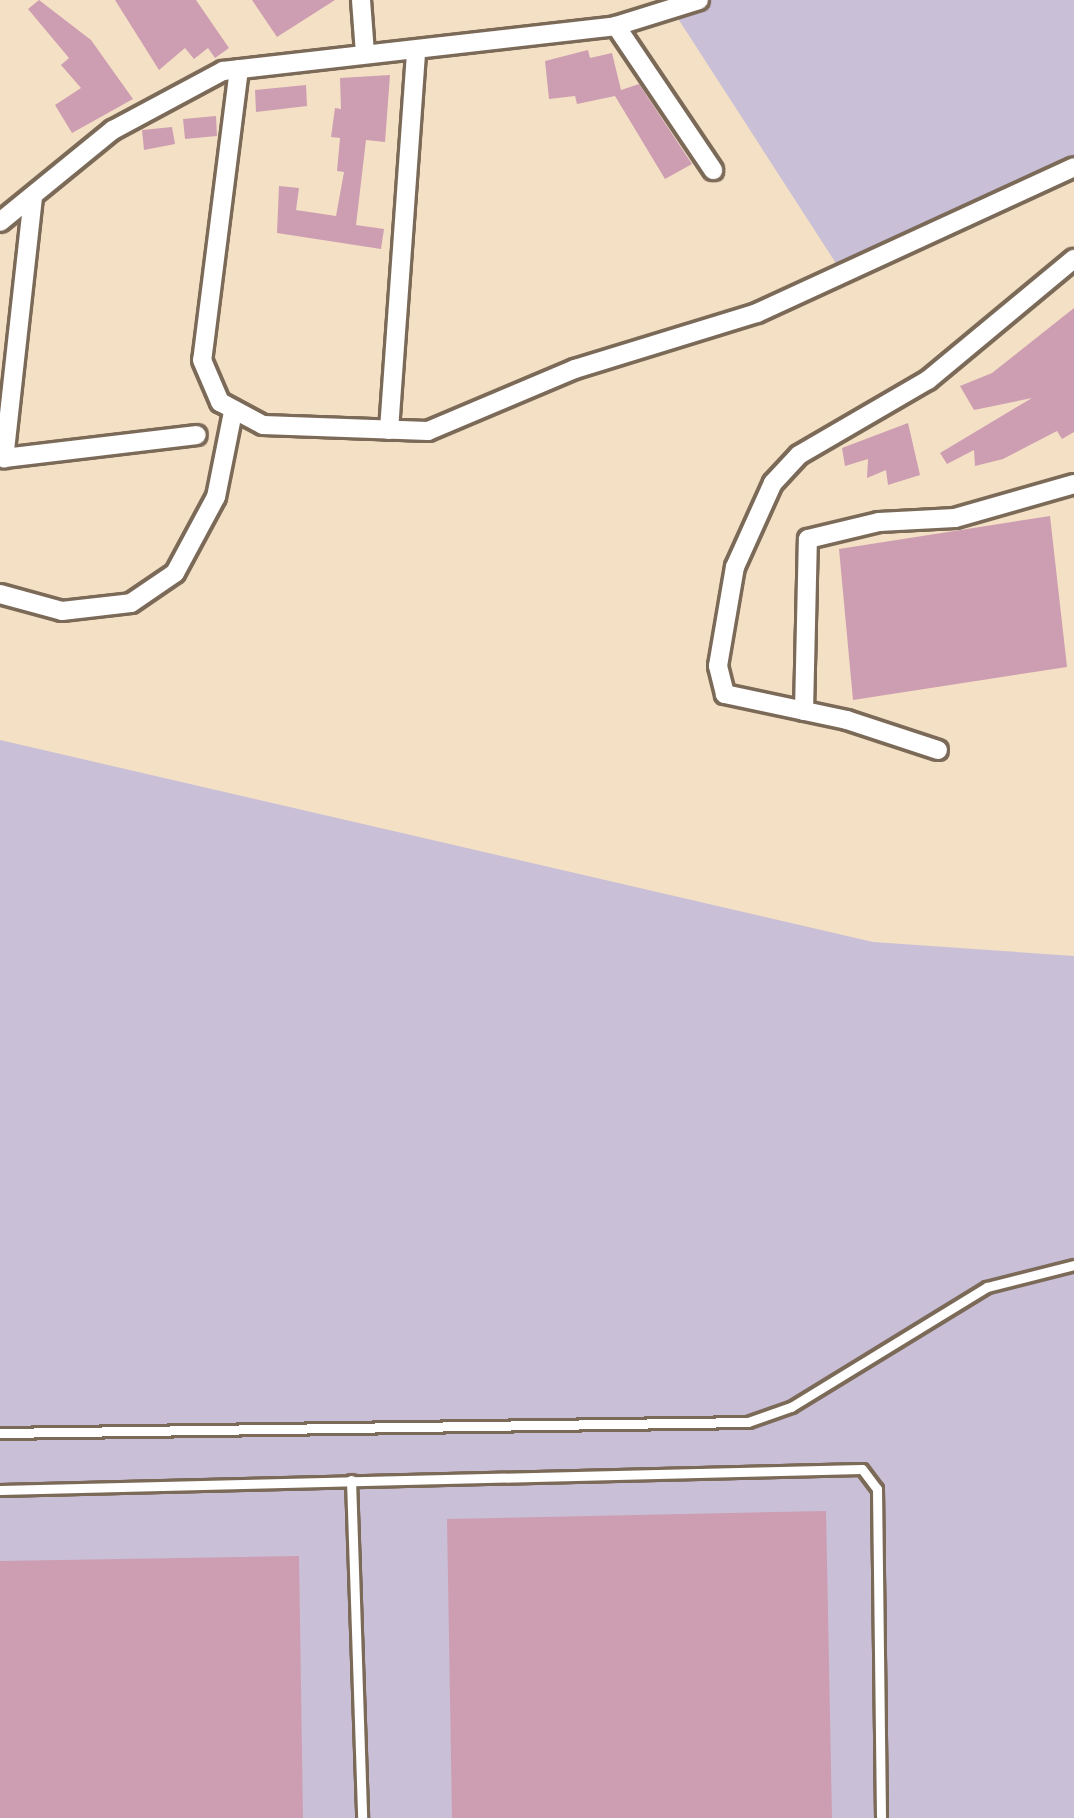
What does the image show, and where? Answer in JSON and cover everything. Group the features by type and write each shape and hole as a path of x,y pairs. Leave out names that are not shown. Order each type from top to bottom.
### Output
{"street":[{"path":"361,0 365,53"},
{"path":"0,222 149,106 238,69 365,53 416,53 616,26 656,7 699,0"},
{"path":"616,26 713,170"},
{"path":"389,430 416,53"},
{"path":"238,69 202,360 220,402 263,425 428,431 596,361 757,314 1074,167"},
{"path":"32,196 4,458 197,435"},
{"path":"938,750 804,712 730,698 718,675 735,567 773,483 813,444 928,380 1074,259"},
{"path":"0,594 62,611 131,603 176,573 216,497 232,412"},
{"path":"804,712 808,539 879,521 955,518 1074,484"}],"lane":[{"path":"0,1433 748,1422 791,1407 987,1287 1074,1265"},
{"path":"0,1490 833,1465 872,1474 881,1818"},
{"path":"351,1480 362,1818"}],"shaded area":[{"path":"666,0 1074,0 1074,169 839,268"},
{"path":"0,740 873,942 1074,956 1074,1818 0,1818"}],"building":[{"path":"39,0 91,40 133,99 72,133 55,105 81,88 61,65 69,58 28,9"},
{"path":"115,0 196,0 229,48 215,58 208,48 194,59 185,48 159,70"},
{"path":"252,0 335,0 277,37"},
{"path":"588,50 590,58 612,53 621,90 639,84 692,164 665,179 615,96 577,104 575,96 549,99 545,61"},
{"path":"390,75 385,142 366,140 356,225 384,229 381,249 277,233 279,186 299,188 296,210 336,216 344,172 337,171 340,138 331,137 335,108 341,109 340,78"},
{"path":"306,85 307,106 256,112 255,90"},
{"path":"216,116 217,136 185,139 183,119"},
{"path":"172,127 175,144 144,150 142,130"},
{"path":"1074,308 1074,432 1062,439 1057,431 1003,459 975,466 974,450 947,464 940,453 1032,398 974,410 960,386 992,373"},
{"path":"908,423 920,475 888,485 886,470 867,478 868,459 845,466 842,448"},
{"path":"1050,516 1067,667 853,700 839,549"},
{"path":"826,1511 832,1818 452,1818 447,1519"},
{"path":"299,1556 303,1818 0,1818 0,1561"}]}
